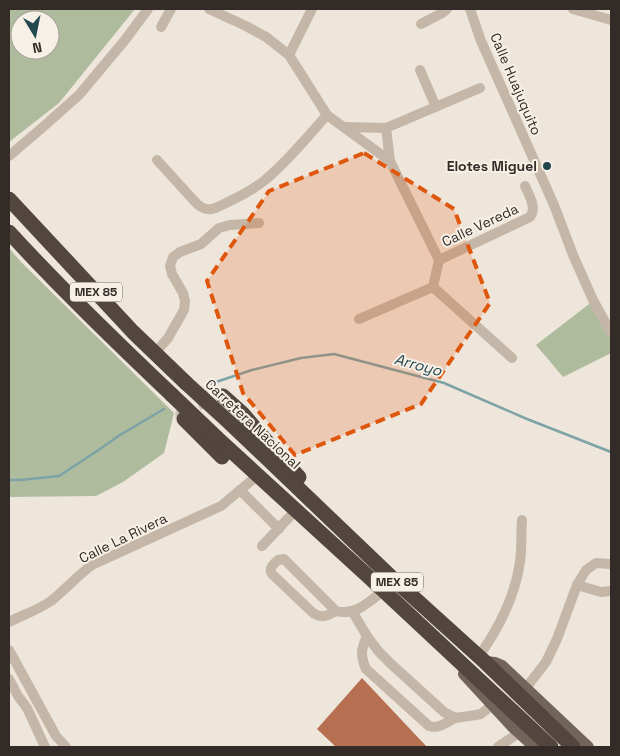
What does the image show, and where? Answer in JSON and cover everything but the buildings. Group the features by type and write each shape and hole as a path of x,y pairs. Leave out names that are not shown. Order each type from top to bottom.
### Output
{"highway":[{"name":"Carretera Nacional","path":"9,199 155,353 391,577 482,659 573,747"},
{"name":"MEX 85","path":"9,232 115,341 217,438 551,747"},
{"name":"MEX 85","path":"223,396 242,413 303,481 310,500"},
{"name":"MEX 85","path":"184,419 216,451 245,486 277,493"}],"main road":[{"name":"Carretera Nacional","path":"482,659 502,666 588,747"},
{"name":"MEX 85","path":"460,662 464,674 492,705 536,747"}],"street":[{"path":"9,156 79,94 125,40 148,9"},
{"path":"161,27 171,9"},
{"path":"209,9 266,37 289,55 327,115 390,161"},
{"path":"289,55 312,9"},
{"path":"421,24 447,9"},
{"name":"Calle Huajuquito","path":"470,9 488,57 554,205 573,254 611,334"},
{"path":"573,9 611,20"},
{"path":"420,70 436,107"},
{"path":"344,127 386,128 480,88"},
{"path":"157,160 202,209 207,210 246,194 264,181 279,168 327,115"},
{"path":"386,128 390,161 439,260 433,287"},
{"name":"Calle Vereda","path":"439,260 530,217 534,210 525,186"},
{"path":"155,353 168,338 184,310 186,301 172,274 170,266 173,256 200,244 220,228 230,225 259,223"},
{"path":"359,320 433,287"},
{"path":"433,287 512,358"},
{"path":"245,486 279,529"},
{"name":"Calle La Rivera","path":"9,622 52,600 92,565 221,506 245,486"},
{"path":"262,546 296,510"},
{"path":"482,659 514,592 520,561 522,520"},
{"path":"336,611 325,616 313,613 270,572 271,568 278,560 284,559 336,611 342,613 364,606 383,591"},
{"path":"526,688 546,662 557,639 577,585 586,570 596,563 611,565"},
{"path":"577,585 601,592 611,591"},
{"path":"352,611 379,652 444,712 455,718"},
{"path":"367,636 362,648 362,660 366,669 429,726 435,728 455,718 481,714 492,705"},
{"path":"9,650 56,736 66,747"},
{"path":"9,679 27,708 46,747 56,736"},
{"path":"498,747 520,732"}],"highlighted area":[{"path":"364,153 454,209 490,303 421,404 295,455 243,393 207,281 269,191"}],"green space":[{"path":"9,9 135,9 59,103 9,142"},
{"path":"9,248 174,413 164,453 123,482 96,496 9,497"},
{"path":"593,301 611,336 611,353 563,377 536,345"}],"waterway":[{"name":"Arroyo","path":"210,384 252,370 301,358 334,354 444,383 527,419 611,452"},
{"name":"Arroyo","path":"9,480 59,476 120,435 164,409"}],"tunnel":[{"path":"183,419 183,413 191,407 211,396 223,396"}],"place":[{"name":"Elotes Miguel","path":"547,166"}]}
